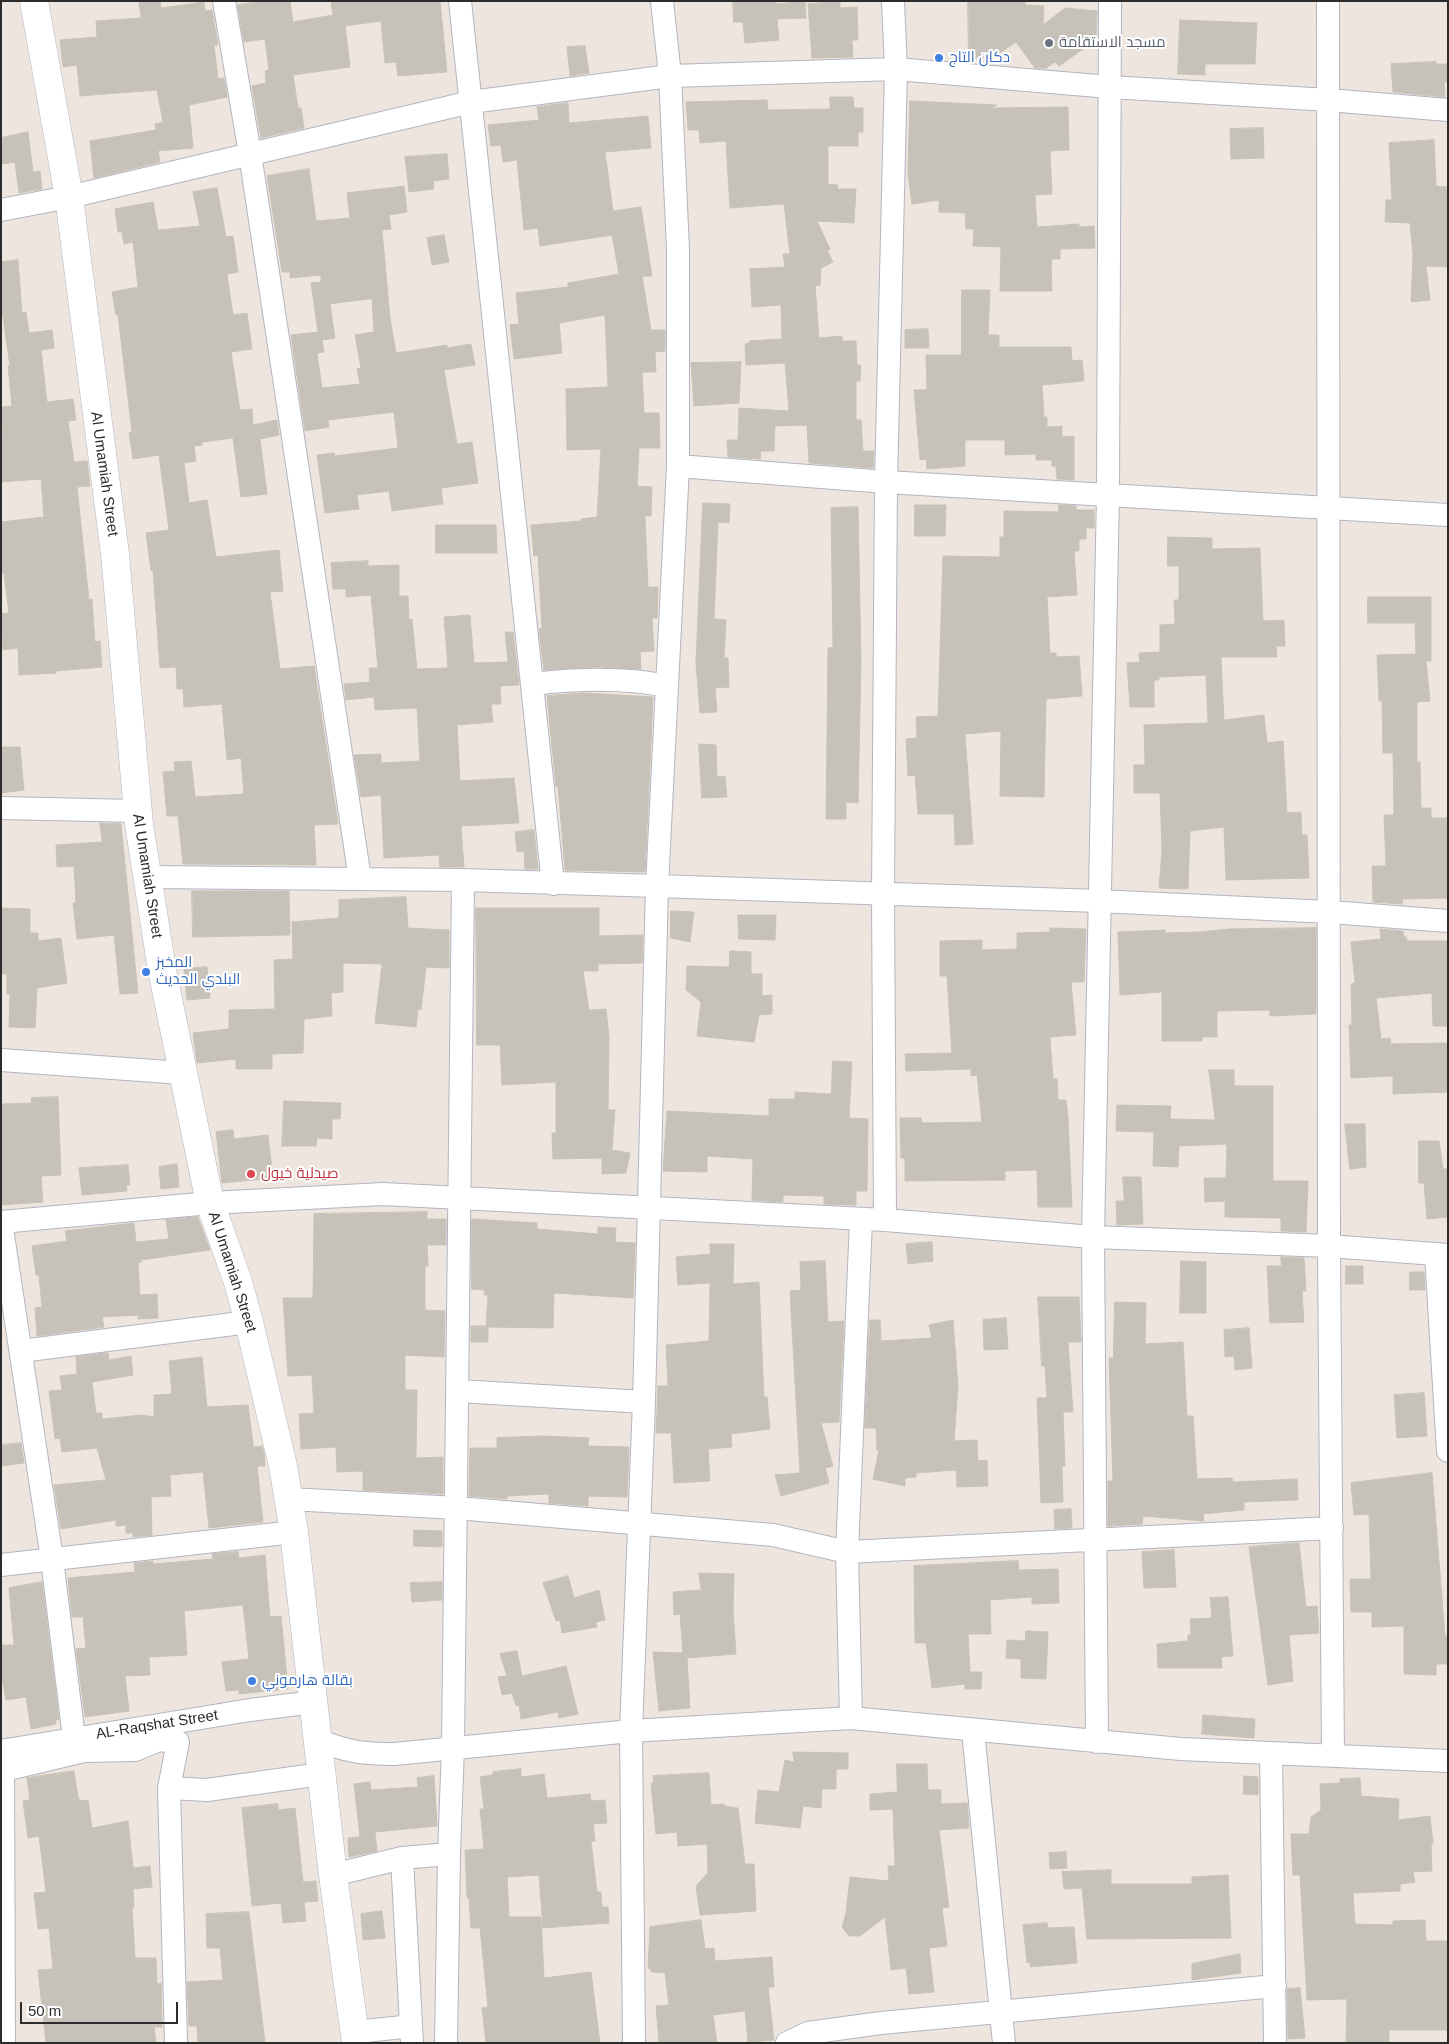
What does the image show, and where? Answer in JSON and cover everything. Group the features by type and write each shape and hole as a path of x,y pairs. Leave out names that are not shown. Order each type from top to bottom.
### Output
{"street":[{"name":"Al Umamiah Street","path":"34,1 69,196 115,554 137,811 147,877 182,1073 210,1203 249,1322 271,1411 289,1499 319,1740 333,1875 356,2037"},
{"path":"224,1 250,154 360,879"},
{"path":"460,1 553,884"},
{"path":"634,2043 631,1731 644,1402 657,886 678,466 678,249 670,76 662,1"},
{"path":"885,1220 883,895 886,482 896,69 893,1"},
{"path":"1097,1742 1093,1237 1108,494 1110,1"},
{"path":"1328,1 1329,1246 1334,1756"},
{"path":"1,210 69,196 471,102 670,76 896,69 1110,87 1329,100 1448,110"},
{"path":"678,466 886,482 1448,515"},
{"path":"532,684 577,681 639,682 667,686"},
{"path":"1,808 137,811"},
{"path":"147,877 463,880 657,886 1099,901 1330,912 1448,921"},
{"path":"446,2043 449,1854 454,1748 458,1198 463,880"},
{"path":"1,1060 182,1073"},
{"path":"74,1738 52,1559 1,1222 210,1203 383,1194 885,1220 1093,1237 1329,1246 1442,1255 1448,1451"},
{"path":"852,1718 847,1552 861,1220"},
{"path":"21,1351 249,1322"},
{"path":"458,1391 644,1402"},
{"path":"289,1499 456,1508 773,1535 847,1552 1096,1538 1332,1528"},
{"path":"1,1565 294,1532"},
{"name":"AL-Raqshat Street","path":"3,1757 74,1738 250,1710 314,1702"},
{"path":"319,1740 342,1750 366,1754 394,1754 631,1731 852,1718 1097,1742 1271,1753 1448,1761"},
{"path":"973,1731 1004,2043"},
{"path":"4,2043 3,1757 84,1751 135,1750 159,1740 178,1742 169,1788 176,2043"},
{"path":"1271,1753 1275,2043"},
{"path":"169,1788 207,1790 322,1774"},
{"path":"333,1875 402,1858 449,1854"},
{"path":"402,1858 412,2043"},
{"path":"786,2043 808,2034 881,2033 1000,2012 1275,1986"},
{"path":"356,2037 403,2027 410,2020"}],"building":[{"path":"139,1 160,1 161,8 204,2 205,11 212,10 218,45 214,45 218,79 224,78 227,97 189,105 193,148 158,151 160,162 94,178 90,141 156,130 155,124 163,122 157,90 80,96 77,65 63,67 60,40 97,37 96,21 141,18"},
{"path":"264,1 290,1 293,22 333,15 331,3 339,1 440,1 447,72 398,76 396,62 385,63 381,21 345,26 350,67 293,75 298,108 301,108 304,128 261,138 252,86 266,83 265,71 269,70 265,39 244,42 238,5"},
{"path":"733,1 776,1 776,4 805,1 806,18 777,19 779,40 745,43 743,22 734,22"},
{"path":"968,1 1025,1 1025,5 1044,6 1043,25 1065,8 1097,11 1096,40 1059,66 1055,62 1046,68 1035,68 1016,42 994,57 969,58"},
{"path":"840,2 840,8 857,7 858,40 852,40 853,57 812,58 808,4"},
{"path":"1180,20 1257,23 1255,64 1205,64 1205,75 1178,74"},
{"path":"585,46 589,73 570,76 567,47"},
{"path":"1436,62 1436,64 1448,64 1448,82 1444,82 1445,97 1393,92 1391,64"},
{"path":"830,97 853,97 854,108 863,108 863,132 858,132 858,146 828,146 828,184 838,185 837,189 856,189 854,223 817,221 830,249 827,250 833,262 821,268 820,286 815,285 819,338 842,336 842,341 856,341 857,365 861,365 860,381 856,381 856,420 861,420 863,451 874,451 873,468 809,463 807,425 775,426 774,451 761,451 760,459 728,457 727,440 738,440 739,408 789,411 785,363 746,365 745,344 750,343 749,341 782,339 781,305 752,307 750,269 785,267 783,254 790,254 784,204 730,208 726,141 700,143 699,130 688,130 686,102 767,100 768,110 830,109"},
{"path":"910,101 997,105 992,108 1068,107 1069,150 1050,151 1052,194 1035,195 1037,227 1079,224 1079,227 1094,226 1095,248 1060,249 1060,259 1052,259 1052,291 1000,291 1001,247 973,246 974,229 966,229 965,213 939,212 939,200 912,204 908,174"},
{"path":"568,103 569,123 648,116 651,148 605,152 613,211 641,207 652,276 642,276 651,330 665,330 665,351 655,352 656,372 642,372 644,413 659,413 660,448 639,448 637,486 652,487 651,516 645,516 648,587 658,587 657,618 652,618 654,651 640,652 641,669 599,667 544,670 539,629 542,628 538,555 534,556 531,525 581,521 581,519 597,517 601,449 567,450 566,389 608,387 605,315 559,323 562,353 514,359 510,325 519,324 516,293 568,287 568,283 619,274 612,235 540,246 538,228 524,230 517,160 503,162 501,145 491,146 488,125 539,120 537,107"},
{"path":"1263,128 1264,158 1231,159 1230,129"},
{"path":"28,132 33,172 40,171 42,189 19,193 15,162 1,164 1,138"},
{"path":"1434,140 1436,186 1448,187 1448,267 1426,266 1430,300 1411,302 1413,255 1410,223 1385,222 1386,200 1392,200 1389,143"},
{"path":"447,154 449,179 433,181 434,189 409,192 405,157"},
{"path":"309,169 316,221 350,218 347,193 404,186 407,212 389,215 391,229 382,230 390,318 396,353 447,345 447,348 471,344 475,365 444,370 457,444 472,442 478,483 441,488 443,504 392,511 389,491 357,495 359,509 325,513 317,455 334,453 335,456 398,448 394,412 328,420 329,427 305,431 291,335 318,332 311,283 321,282 321,275 290,278 290,272 282,272 267,176","holes":["372,299 374,332 355,335 361,368 357,369 360,384 322,388 317,353 324,352 322,340 335,338 330,304"]},
{"path":"217,188 226,237 233,236 238,272 227,274 233,315 247,313 252,349 231,352 240,410 252,409 253,425 277,420 279,435 260,439 267,494 241,497 233,438 202,442 202,445 194,446 196,461 184,463 189,503 207,500 216,557 279,550 283,591 270,592 280,669 314,666 338,824 314,825 316,865 183,864 178,816 167,816 163,772 175,771 174,762 191,761 195,797 244,794 241,758 227,760 222,704 184,707 183,689 177,689 176,667 160,668 153,570 151,571 146,533 169,530 159,455 133,459 129,433 132,432 118,315 116,315 112,292 138,287 133,242 124,244 122,232 118,232 115,209 153,202 158,230 200,226 193,192"},
{"path":"444,235 449,262 432,265 427,238"},
{"path":"18,260 22,313 26,312 29,333 52,330 54,348 41,350 47,402 73,399 76,420 68,421 74,462 87,461 90,486 77,487 89,600 92,599 95,642 100,641 102,667 56,671 56,673 19,675 18,648 3,650 1,614 9,613 4,573 1,573 1,522 44,517 41,479 1,482 1,435 3,434 1,407 12,406 8,366 10,366 1,303 1,262"},
{"path":"962,290 990,290 988,335 999,335 999,347 1071,347 1072,361 1082,360 1084,381 1042,385 1044,417 1047,417 1047,427 1062,426 1062,437 1074,436 1074,480 1057,479 1056,466 1052,466 1052,460 1036,460 1036,454 1005,455 1005,440 965,440 965,466 927,469 926,459 920,460 914,390 927,390 926,355 961,355"},
{"path":"928,329 929,348 905,348 905,330"},
{"path":"741,362 739,403 694,406 691,363"},
{"path":"703,503 730,504 729,523 718,522 714,619 726,620 724,658 728,658 729,687 715,688 717,712 700,713 696,663"},
{"path":"915,505 946,505 945,536 915,536"},
{"path":"1059,505 1076,506 1076,510 1094,510 1094,528 1086,528 1086,539 1079,539 1079,551 1074,551 1077,595 1047,597 1050,653 1056,653 1056,657 1079,656 1082,696 1046,699 1044,797 1000,796 1001,731 965,734 973,844 955,845 954,814 918,814 915,775 908,776 906,739 917,738 916,717 938,716 943,556 1000,557 1000,537 1004,537 1004,511 1058,512"},
{"path":"858,507 861,662 858,803 846,802 846,819 826,819 828,648 833,647 831,508"},
{"path":"436,525 496,525 497,553 436,553"},
{"path":"1168,537 1212,538 1212,549 1260,548 1263,621 1284,620 1285,646 1276,646 1277,657 1221,657 1224,720 1264,715 1267,743 1283,741 1287,813 1301,812 1302,835 1307,835 1309,878 1226,880 1224,827 1190,831 1188,889 1159,888 1162,851 1160,793 1134,793 1134,765 1145,765 1144,725 1208,723 1206,675 1159,677 1159,680 1154,680 1154,707 1130,707 1127,663 1140,662 1139,653 1160,652 1160,625 1175,624 1174,600 1179,600 1179,566 1168,566"},
{"path":"368,561 368,566 399,565 399,596 408,596 409,620 412,619 417,669 448,668 444,617 470,615 474,663 508,662 505,632 513,632 519,685 500,686 501,704 491,704 493,722 457,725 460,781 514,778 519,823 461,826 464,867 440,867 439,855 384,858 381,795 361,797 354,755 381,754 381,763 420,761 417,708 375,710 374,697 346,700 344,684 370,682 369,668 378,668 371,595 346,597 346,589 333,589 331,563"},
{"path":"1368,597 1431,597 1431,661 1426,661 1430,701 1417,702 1417,762 1420,762 1421,808 1431,808 1431,818 1448,818 1448,898 1402,899 1403,904 1373,902 1372,866 1386,866 1384,815 1394,815 1393,753 1383,753 1382,701 1379,701 1377,655 1416,654 1415,623 1368,623"},
{"path":"583,693 653,697 645,872 565,870 558,786 556,787 547,696"},
{"path":"699,744 716,745 717,777 725,776 727,797 702,798"},
{"path":"1,747 20,747 24,790 1,793"},
{"path":"100,823 121,824 138,993 120,994 114,935 77,939 73,903 76,903 74,866 57,867 56,845 102,842"},
{"path":"534,830 538,869 525,869 524,851 517,852 515,832"},
{"path":"192,891 289,891 290,935 193,937"},
{"path":"406,897 408,928 449,930 449,968 426,967 421,1010 418,1009 416,1027 375,1023 382,964 343,963 343,992 331,993 332,1016 304,1019 303,1053 272,1054 272,1069 236,1069 236,1059 197,1063 193,1033 229,1029 229,1010 275,1009 274,960 293,959 292,922 339,918 339,900"},
{"path":"1,908 30,909 30,933 38,933 38,941 61,938 67,983 37,988 35,1028 9,1027 10,994 7,994 7,974 1,974"},
{"path":"476,908 599,908 599,936 643,935 642,963 598,964 598,971 583,971 589,1010 606,1009 609,1037 608,1110 615,1110 612,1150 630,1153 626,1173 602,1174 602,1158 553,1159 552,1133 556,1133 556,1082 502,1085 500,1045 477,1045"},
{"path":"671,911 694,912 690,942 671,938"},
{"path":"738,915 776,915 775,940 739,939"},
{"path":"1050,928 1086,929 1084,982 1071,982 1076,1035 1050,1037 1053,1079 1057,1079 1058,1100 1066,1100 1072,1207 1038,1207 1037,1170 1005,1171 1005,1180 905,1181 905,1158 901,1158 900,1118 921,1118 922,1123 982,1122 977,1075 971,1076 971,1069 906,1071 905,1054 952,1053 947,976 940,976 940,941 982,940 982,950 1017,949 1017,933 1050,932"},
{"path":"1316,928 1316,1014 1270,1016 1270,1010 1217,1011 1217,1037 1202,1037 1202,1041 1162,1041 1162,992 1120,995 1118,932 1165,930 1165,933 1228,929"},
{"path":"1380,929 1403,931 1407,941 1448,941 1448,1026 1433,1026 1432,993 1376,998 1381,1039 1390,1038 1391,1044 1448,1043 1448,1092 1393,1094 1393,1076 1351,1078 1349,1025 1352,1025 1351,984 1355,983 1351,942 1381,939"},
{"path":"730,951 751,952 751,974 762,974 762,996 772,995 772,1014 759,1015 754,1042 697,1036 701,1002 686,990 687,966 729,967"},
{"path":"207,967 210,998 187,1000 184,969"},
{"path":"833,1061 852,1062 849,1118 868,1119 867,1191 856,1191 856,1205 824,1204 824,1196 783,1195 783,1202 752,1200 753,1159 707,1156 707,1172 663,1171 667,1111 769,1116 769,1099 795,1099 795,1092 831,1094"},
{"path":"1209,1070 1234,1070 1234,1086 1273,1086 1273,1181 1308,1181 1306,1232 1281,1231 1281,1218 1225,1217 1225,1201 1205,1202 1204,1178 1226,1178 1227,1144 1179,1146 1178,1167 1153,1166 1154,1132 1116,1131 1117,1105 1171,1106 1170,1119 1215,1120"},
{"path":"58,1097 61,1175 41,1176 43,1202 1,1205 1,1104 32,1103 31,1098"},
{"path":"284,1101 341,1103 340,1119 332,1119 332,1139 317,1138 316,1146 282,1146"},
{"path":"1345,1124 1365,1124 1366,1167 1350,1169"},
{"path":"233,1130 234,1139 268,1135 273,1178 222,1183 216,1132"},
{"path":"1419,1141 1439,1141 1443,1169 1448,1169 1448,1217 1427,1219 1424,1183 1419,1183"},
{"path":"177,1164 179,1187 161,1189 159,1167"},
{"path":"128,1165 130,1185 126,1185 127,1191 82,1195 79,1168"},
{"path":"1123,1177 1141,1177 1143,1224 1117,1225 1116,1201 1124,1201"},
{"path":"427,1212 427,1219 446,1219 446,1245 427,1245 428,1266 425,1266 425,1310 445,1311 444,1357 405,1355 405,1390 417,1390 416,1458 443,1457 443,1494 363,1490 363,1471 337,1472 336,1447 301,1449 299,1414 314,1413 312,1375 288,1376 283,1298 313,1298 314,1214"},
{"path":"198,1217 210,1250 141,1260 142,1262 138,1263 140,1295 157,1294 158,1318 138,1319 138,1315 102,1317 104,1327 37,1336 35,1308 42,1307 39,1275 36,1275 32,1246 67,1241 65,1231 134,1223 136,1242 169,1239 166,1220"},
{"path":"472,1219 537,1223 537,1229 598,1234 598,1227 616,1228 615,1242 635,1243 633,1298 554,1293 553,1328 488,1327 488,1342 471,1342 471,1326 486,1326 488,1295 484,1295 485,1290 472,1289"},
{"path":"932,1242 933,1261 908,1264 906,1244"},
{"path":"710,1244 734,1244 733,1284 759,1282 764,1397 767,1397 770,1429 731,1434 732,1447 708,1449 710,1481 674,1483 671,1433 656,1433 658,1386 668,1386 666,1345 709,1341 710,1283 678,1285 676,1257 710,1254"},
{"path":"1281,1257 1304,1258 1306,1291 1302,1291 1304,1322 1270,1323 1267,1266 1281,1266"},
{"path":"825,1261 828,1322 844,1321 839,1422 821,1423 833,1466 825,1468 829,1483 781,1496 775,1475 800,1473 790,1291 801,1290 800,1262"},
{"path":"1181,1261 1206,1262 1206,1313 1180,1313"},
{"path":"1346,1266 1363,1266 1363,1284 1346,1284"},
{"path":"1410,1272 1424,1272 1425,1290 1410,1290"},
{"path":"1038,1297 1079,1297 1081,1342 1068,1342 1073,1412 1063,1412 1065,1466 1062,1466 1063,1502 1041,1503 1037,1398 1047,1398 1045,1366 1042,1366"},
{"path":"1115,1302 1146,1303 1145,1344 1183,1342 1187,1416 1193,1416 1197,1479 1232,1478 1233,1482 1297,1479 1298,1500 1244,1502 1244,1510 1203,1514 1204,1521 1143,1516 1142,1524 1108,1526 1108,1481 1113,1481 1109,1358 1113,1358"},
{"path":"1006,1318 1008,1349 984,1350 983,1320"},
{"path":"870,1320 880,1320 881,1341 932,1338 929,1325 953,1320 958,1386 954,1441 977,1440 978,1461 987,1460 988,1486 957,1487 956,1470 916,1473 916,1477 905,1478 905,1486 873,1479 879,1450 877,1450 876,1428 865,1428"},
{"path":"1249,1328 1252,1368 1235,1370 1234,1356 1225,1357 1224,1330"},
{"path":"108,1353 109,1360 131,1356 133,1375 92,1382 96,1413 102,1413 102,1419 142,1415 154,1417 154,1395 172,1394 169,1361 202,1357 207,1407 248,1405 254,1447 262,1446 264,1452 265,1466 257,1466 263,1522 209,1528 203,1472 170,1475 171,1496 151,1497 152,1535 133,1537 133,1533 126,1533 126,1525 116,1526 116,1520 61,1529 54,1485 106,1480 97,1448 62,1452 60,1438 55,1439 49,1391 62,1390 60,1376 77,1374 76,1357"},
{"path":"1424,1393 1427,1436 1397,1438 1394,1395"},
{"path":"543,1436 589,1438 588,1446 629,1447 627,1497 588,1496 588,1506 549,1503 549,1494 507,1496 507,1499 469,1496 470,1448 497,1448 497,1438"},
{"path":"21,1443 24,1463 1,1466 1,1445"},
{"path":"1432,1473 1445,1636 1448,1636 1448,1664 1436,1664 1436,1675 1404,1674 1404,1626 1372,1627 1372,1612 1351,1612 1350,1579 1371,1579 1369,1514 1354,1515 1351,1483"},
{"path":"1071,1509 1072,1528 1055,1529 1054,1510"},
{"path":"414,1530 442,1531 442,1547 414,1546"},
{"path":"1299,1543 1306,1607 1317,1606 1319,1633 1289,1635 1293,1681 1268,1685 1249,1547"},
{"path":"1174,1550 1176,1587 1144,1588 1142,1552"},
{"path":"238,1552 239,1558 265,1555 270,1617 281,1616 288,1689 239,1694 239,1690 226,1691 222,1662 249,1659 243,1605 184,1611 187,1655 149,1657 150,1675 125,1676 129,1711 85,1717 76,1649 86,1648 83,1617 72,1617 68,1578 135,1572 134,1563 153,1561 153,1564 213,1559 212,1554"},
{"path":"1018,1561 1019,1570 1058,1569 1059,1603 1032,1604 1032,1597 990,1600 991,1634 968,1634 970,1672 982,1672 981,1689 965,1689 965,1684 932,1688 926,1643 915,1643 914,1566"},
{"path":"699,1573 734,1574 733,1610 736,1654 687,1658 690,1708 659,1711 653,1652 683,1653 680,1614 674,1615 673,1592 701,1590"},
{"path":"568,1576 574,1598 599,1590 605,1620 596,1622 597,1627 562,1633 560,1620 556,1621 543,1583"},
{"path":"42,1582 59,1720 55,1720 56,1724 31,1729 26,1697 6,1700 1,1672 1,1645 14,1645 9,1588"},
{"path":"442,1582 442,1600 412,1602 410,1583"},
{"path":"1228,1597 1233,1656 1221,1657 1222,1668 1158,1668 1157,1644 1188,1641 1188,1635 1191,1635 1190,1619 1212,1618 1210,1598"},
{"path":"1026,1631 1048,1632 1046,1679 1021,1678 1021,1659 1006,1658 1007,1640 1025,1641"},
{"path":"517,1651 522,1676 566,1666 578,1714 559,1718 558,1712 521,1719 519,1705 516,1706 512,1693 502,1695 498,1677 507,1676 500,1654"},
{"path":"1203,1715 1255,1719 1254,1738 1202,1734"},
{"path":"793,1752 848,1753 848,1769 836,1769 836,1789 822,1789 821,1808 803,1806 800,1828 755,1823 758,1790 779,1792 785,1760 794,1762"},
{"path":"897,1764 927,1764 928,1790 941,1790 941,1804 967,1803 969,1828 939,1830 949,1907 942,1908 947,1946 929,1948 934,1992 909,1994 906,1968 891,1970 885,1917 860,1936 849,1936 842,1927 846,1913 850,1877 889,1881 888,1866 895,1866 893,1809 870,1810 870,1794 897,1792"},
{"path":"521,1769 521,1777 544,1774 547,1798 590,1794 591,1801 605,1800 607,1823 593,1824 595,1841 591,1841 597,1892 601,1892 602,1907 608,1907 609,1923 543,1928 539,1875 507,1877 509,1917 541,1917 544,1978 591,1972 600,2043 486,2043 482,2008 488,2007 480,1928 471,1928 469,1898 467,1898 465,1850 484,1849 480,1809 484,1809 480,1777 493,1775 493,1772"},
{"path":"74,1771 78,1797 80,1801 88,1800 92,1828 128,1821 133,1868 150,1866 152,1887 133,1889 134,1907 132,1907 135,1958 156,1958 157,1984 161,1983 162,2027 154,2027 156,2043 46,2043 38,1970 53,1969 49,1928 38,1929 34,1893 46,1892 39,1836 28,1838 23,1801 30,1800 27,1778"},
{"path":"709,1773 711,1805 724,1804 724,1806 738,1808 745,1864 754,1864 756,1911 700,1915 696,1886 708,1873 707,1844 678,1846 677,1832 656,1834 651,1783 654,1783 653,1776"},
{"path":"434,1776 437,1826 375,1832 377,1851 349,1857 348,1838 360,1837 354,1784 370,1782 371,1790 418,1787 417,1778"},
{"path":"1244,1776 1258,1777 1258,1795 1244,1794"},
{"path":"1360,1778 1361,1796 1399,1799 1398,1820 1430,1816 1433,1844 1431,1844 1432,1871 1413,1872 1415,1882 1400,1884 1400,1891 1353,1893 1355,1924 1393,1925 1393,1921 1425,1920 1426,1941 1448,1941 1448,2030 1389,2030 1389,2043 1346,2043 1347,1999 1307,2000 1300,1875 1293,1875 1291,1834 1309,1834 1311,1817 1321,1810 1320,1784 1340,1783 1340,1779"},
{"path":"278,1804 278,1810 295,1808 303,1882 316,1881 318,1901 304,1902 306,1921 283,1923 281,1903 252,1906 242,1808"},
{"path":"1066,1852 1067,1868 1050,1869 1049,1853"},
{"path":"1111,1870 1111,1884 1192,1884 1192,1877 1228,1875 1231,1938 1087,1939 1082,1888 1064,1889 1062,1872"},
{"path":"382,1911 385,1938 363,1940 361,1914"},
{"path":"249,1912 265,2043 198,2043 197,2026 189,2026 187,1982 223,1980 220,1948 207,1948 206,1914"},
{"path":"701,1920 705,1949 714,1948 715,1961 772,1957 774,1987 768,1987 774,2040 748,2042 745,2011 713,2015 717,2043 659,2043 656,2006 669,2005 665,1973 651,1972 651,1969 648,1968 650,1927"},
{"path":"1047,1923 1048,1928 1074,1927 1077,1963 1030,1967 1030,1962 1027,1963 1023,1925"},
{"path":"1240,1954 1241,1973 1192,1980 1192,1964"},
{"path":"1300,1988 1305,2038 1288,2039 1287,1989"}],"place":[{"name":"مسجد الاستقامة","path":"1049,43"},
{"name":"دكان التاج","path":"939,58"},
{"name":"المخبز البلدي الحديث","path":"146,972"},
{"name":"صيدلية خيول","path":"251,1174"},
{"name":"بقالة هارموني","path":"252,1681"}]}
